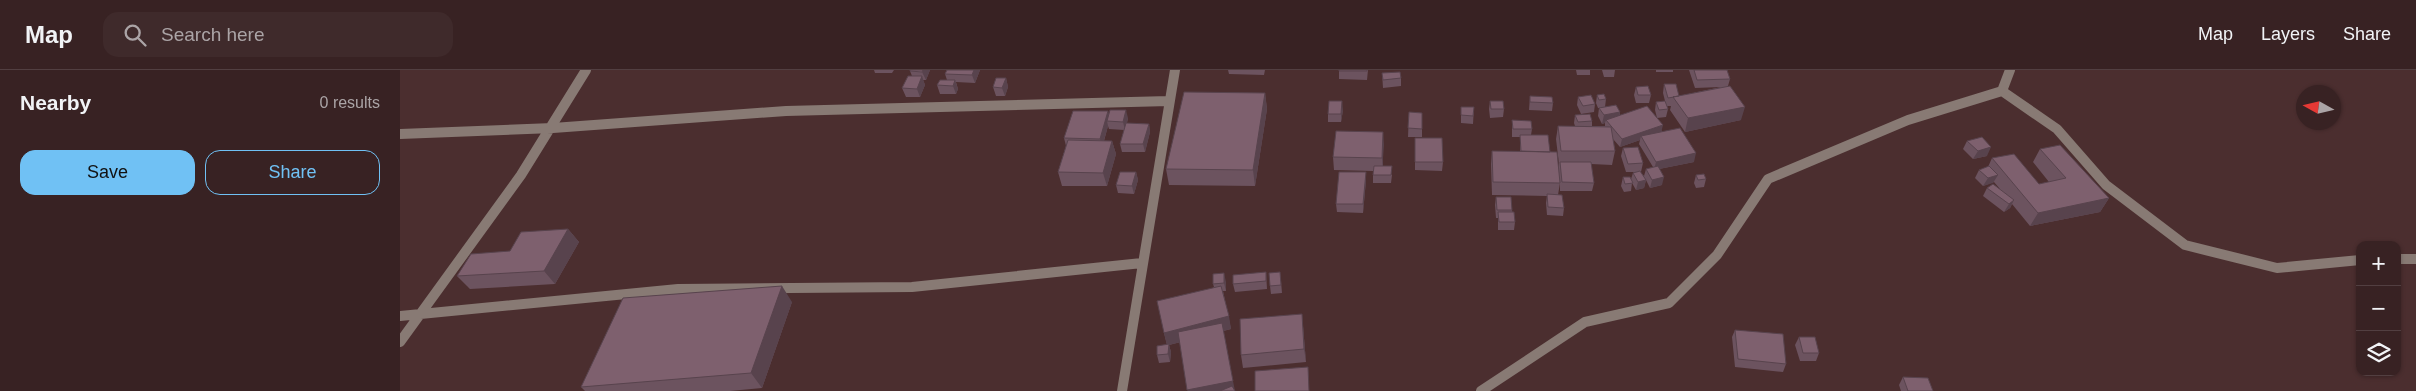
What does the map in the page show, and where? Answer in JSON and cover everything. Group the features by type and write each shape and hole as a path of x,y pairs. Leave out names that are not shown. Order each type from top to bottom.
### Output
{"street":[{"path":"400,342 498,212 554,128 586,70"},
{"path":"1122,391 1175,70"},
{"path":"2002,91 2010,70"},
{"path":"2002,91 2057,129 2106,185 2185,245 2277,268 2356,260"},
{"path":"1481,391 1585,322 1670,303 1717,255 1768,179 1908,120 2002,91"},
{"path":"400,134 554,128 786,111 1169,101"},
{"path":"2401,259 2416,259"},
{"path":"400,316 678,290 912,286 1142,263"}],"building":[{"path":"910,70 923,70 922,72"},
{"path":"947,70 974,70 972,75 945,74"},
{"path":"1367,70 1367,71 1339,71"},
{"path":"1694,70 1727,70 1730,79 1697,80"},
{"path":"1400,72 1401,78 1383,80 1382,73"},
{"path":"908,76 922,76 917,89 902,88"},
{"path":"996,78 1006,78 1002,88 993,87"},
{"path":"940,80 955,80 953,86 937,85"},
{"path":"1664,84 1676,84 1679,96 1668,98"},
{"path":"1648,86 1651,95 1638,95 1636,87"},
{"path":"1730,86 1745,107 1688,118 1673,97"},
{"path":"1184,92 1265,93 1253,170 1166,169"},
{"path":"1604,94 1606,99 1599,100 1597,95"},
{"path":"1591,95 1595,104 1583,106 1578,97"},
{"path":"1530,96 1552,97 1553,103 1530,102"},
{"path":"1329,101 1342,101 1341,114 1328,114"},
{"path":"1490,101 1503,101 1504,109 1491,109"},
{"path":"1665,101 1668,109 1659,110 1656,102"},
{"path":"1616,105 1620,112 1604,115 1599,108"},
{"path":"1647,106 1663,125 1622,139 1606,120"},
{"path":"1461,107 1474,107 1473,116 1461,115"},
{"path":"1110,110 1126,110 1123,122 1107,121"},
{"path":"1073,111 1108,111 1100,139 1064,138"},
{"path":"1409,112 1422,113 1422,129 1408,128"},
{"path":"1590,114 1592,121 1578,122 1575,115"},
{"path":"1512,120 1531,121 1532,129 1513,129"},
{"path":"1126,123 1149,124 1143,144 1120,144"},
{"path":"1558,126 1611,127 1615,151 1561,151"},
{"path":"1680,128 1696,153 1656,162 1641,136"},
{"path":"1336,131 1383,132 1382,158 1333,157"},
{"path":"1520,135 1548,135 1550,152 1521,151"},
{"path":"1982,137 1991,147 1978,151 1967,141"},
{"path":"1415,138 1442,138 1443,162 1415,162"},
{"path":"1068,140 1112,141 1103,173 1058,172"},
{"path":"2060,145 2109,198 2038,213 1992,158 2014,154 2039,184 2066,178 2040,149"},
{"path":"1638,147 1643,163 1628,164 1623,148"},
{"path":"1492,151 1557,152 1560,183 1493,182"},
{"path":"1560,162 1591,162 1594,183 1562,182"},
{"path":"1374,166 1392,166 1391,175 1373,175"},
{"path":"1658,166 1664,177 1652,180 1646,169"},
{"path":"1989,166 1998,175 1988,178 1979,170"},
{"path":"1640,171 1646,180 1638,182 1633,173"},
{"path":"1120,172 1136,172 1132,186 1116,185"},
{"path":"1339,172 1366,172 1363,204 1336,204"},
{"path":"1704,174 1706,179 1698,180 1696,175"},
{"path":"1623,177 1630,177 1633,183 1625,184"},
{"path":"1993,184 2014,200 2009,204 1987,188"},
{"path":"1547,194 1562,195 1564,208 1548,207"},
{"path":"1496,197 1511,197 1512,210 1497,210"},
{"path":"1498,212 1514,212 1515,222 1499,222"},
{"path":"568,229 544,271 457,276 471,254 510,251 521,232"},
{"path":"1266,272 1266,281 1233,284 1233,275"},
{"path":"1280,272 1281,285 1270,286 1269,273"},
{"path":"1224,273 1224,283 1213,284 1213,274"},
{"path":"782,286 751,373 581,387 623,298"},
{"path":"1221,286 1229,316 1164,333 1157,301"},
{"path":"1302,314 1304,349 1241,355 1240,319"},
{"path":"1222,323 1233,381 1187,390 1178,332"},
{"path":"1735,330 1783,334 1786,364 1738,359"},
{"path":"1799,337 1815,337 1819,353 1803,353"},
{"path":"1169,344 1168,354 1157,355 1157,346"},
{"path":"1308,367 1309,391 1255,391 1255,371"},
{"path":"1903,377 1928,378 1933,391 1908,391"},
{"path":"1232,386 1235,391 1220,391"}]}
